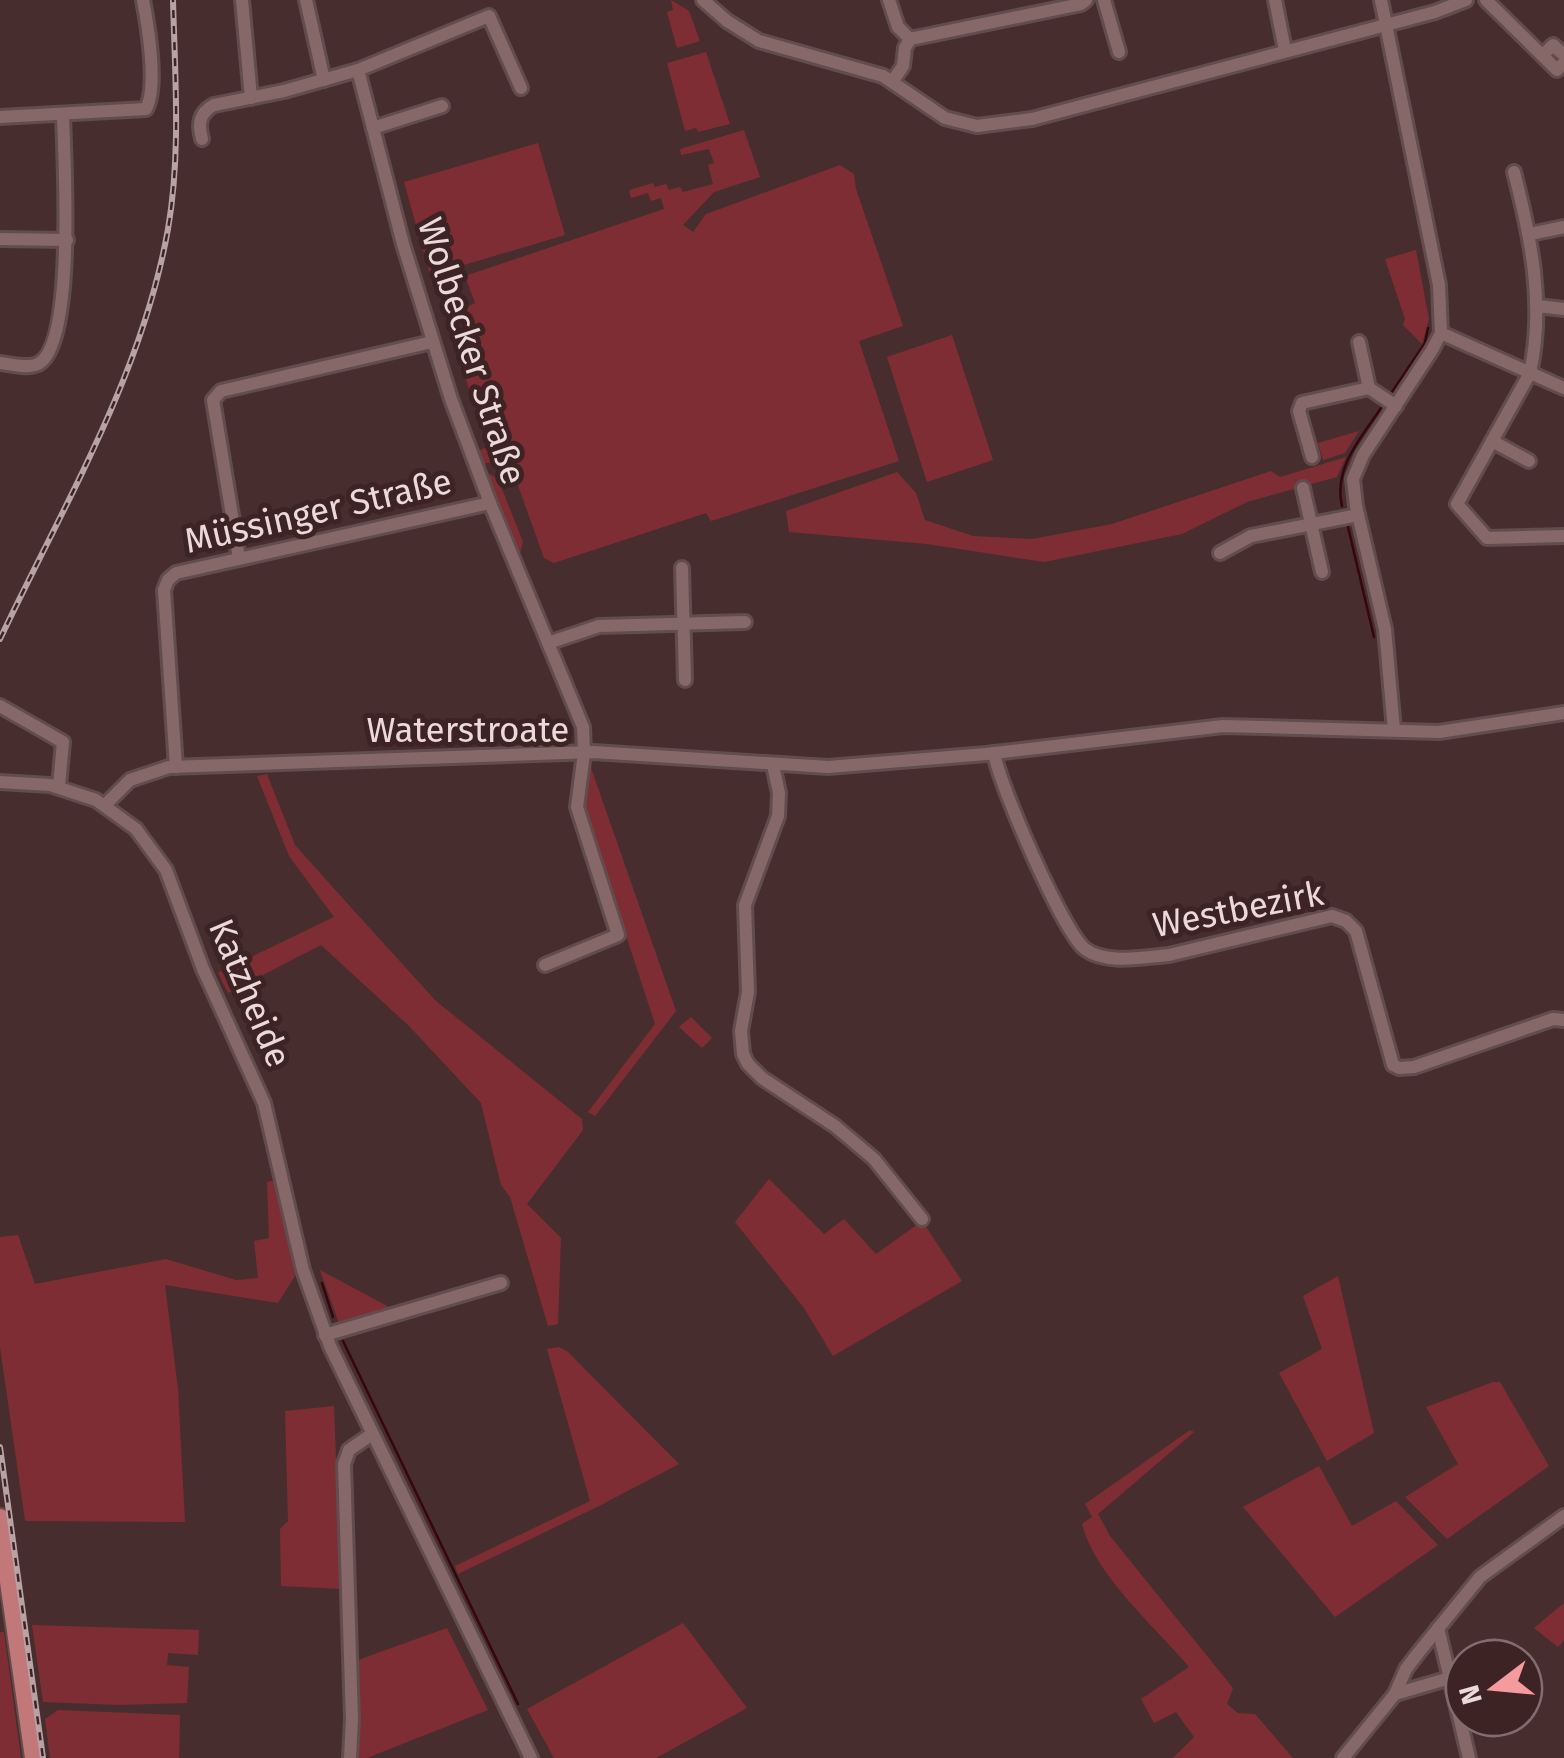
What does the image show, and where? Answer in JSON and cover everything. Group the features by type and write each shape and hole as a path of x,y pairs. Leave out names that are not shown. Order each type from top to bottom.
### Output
{"main road":[{"path":"0,1518 34,1758"}],"street":[{"path":"0,118 141,112 148,107 150,67 143,0"},
{"path":"242,0 251,98"},
{"path":"306,0 324,80"},
{"path":"703,0 726,22 759,41 864,69 892,82 946,118 977,126 1032,118 1466,0"},
{"path":"889,0 898,27 910,39"},
{"path":"892,82 904,66 910,39 1086,0"},
{"path":"1104,0 1120,52"},
{"path":"1275,0 1285,50"},
{"path":"1381,0 1439,286 1441,333 1363,455 1354,479 1358,515 1385,629 1394,730"},
{"path":"1486,0 1557,70 1564,59"},
{"path":"202,139 198,125 204,110 214,104 358,70 489,16 522,88"},
{"name":"Wolbecker Straße","path":"358,70 432,342 490,503 584,727 584,753"},
{"path":"372,128 442,106"},
{"path":"0,363 42,363 57,324 67,240 63,115"},
{"path":"1514,172 1530,234 1538,306 1530,373 1456,504 1487,538 1564,536"},
{"path":"1530,234 1564,228"},
{"path":"0,239 67,240"},
{"path":"1538,306 1564,309"},
{"path":"1441,333 1564,388"},
{"path":"239,558 214,400 220,390 432,342"},
{"path":"1359,342 1369,388 1396,406"},
{"path":"1312,457 1299,412 1302,403 1369,388"},
{"path":"1492,441 1528,461"},
{"path":"1303,488 1322,572"},
{"name":"Müssinger Straße","path":"176,767 164,590 176,573 490,503"},
{"path":"1220,553 1250,536 1358,515"},
{"path":"682,568 684,680"},
{"path":"548,644 589,627 746,622"},
{"path":"0,706 63,742 59,786"},
{"path":"584,753 828,768 1223,726 1439,732 1564,714"},
{"name":"Waterstroate","path":"105,805 136,777 176,767 584,753 577,808 618,936 545,965"},
{"name":"Westbezirk","path":"994,753 1019,824 1069,929 1084,949 1095,954 1141,958 1169,955 1332,916 1346,921 1356,931 1393,1066 1400,1068 1414,1067 1552,1019 1564,1020"},
{"path":"773,765 779,792 778,816 745,905 748,992 741,1032 743,1054 762,1078 835,1126 874,1158 922,1219"},
{"name":"Katzheide","path":"0,782 59,786 105,805 136,829 166,870 203,969 254,1077 275,1143 303,1270 325,1335 531,1758"},
{"path":"325,1335 501,1283"},
{"path":"350,1758 352,1682 344,1464 349,1450 372,1434"},
{"path":"1343,1758 1395,1694 1406,1669 1480,1577 1564,1516"},
{"path":"1438,1628 1444,1653"},
{"path":"1395,1694 1444,1680"}],"shaded area":[{"path":"671,0 689,11 700,41 677,48 667,12 673,10"},
{"path":"706,52 730,124 685,131 667,63"},
{"path":"744,130 760,177 714,192 683,225 693,232 706,214 840,165 854,174 903,326 859,341 899,461 711,521 706,513 554,563 544,558 515,477 504,463 482,463 475,452 498,443 492,426 483,429 454,345 468,340 463,323 452,326 448,315 475,303 465,276 664,209 661,198 651,201 648,193 631,198 629,190 653,183 655,187 666,184 669,190 680,187 683,192 713,184 708,165 714,163 709,149 681,155 680,149"},
{"path":"538,143 565,235 430,275 404,182"},
{"path":"1416,250 1429,319 1422,344 1403,325 1405,319 1385,259"},
{"path":"952,335 993,460 927,482 887,357"},
{"path":"1359,431 1345,453 1323,460 1318,443"},
{"path":"1346,457 1337,477 1247,502 1182,534 1044,562 927,544 789,532 786,511 897,472 916,493 925,520 973,536 1032,539 1112,524 1271,471 1280,477"},
{"path":"490,474 498,479 523,542 520,553 515,552 486,478"},
{"path":"591,768 676,1011 595,1116 588,1112 655,1024 583,804"},
{"path":"267,774 295,845 436,1001 582,1119 583,1130 527,1204 561,1238 558,1324 548,1326 510,1197 501,1185 481,1103 409,1026 321,945 228,993 218,973 334,917 289,856 257,776"},
{"path":"691,1017 712,1038 702,1048 679,1027"},
{"path":"769,1179 824,1234 844,1219 876,1254 922,1221 962,1281 833,1356 804,1308 735,1222"},
{"path":"275,1180 295,1276 278,1303 165,1285 178,1389 185,1522 25,1521 0,1347 0,1237 18,1235 35,1284 166,1259 236,1280 258,1278 254,1241 269,1238 267,1182"},
{"path":"320,1270 389,1307 339,1323"},
{"path":"1338,1276 1374,1433 1327,1461 1279,1373 1322,1349 1303,1296"},
{"path":"559,1347 679,1464 458,1574 455,1566 590,1501 547,1349"},
{"path":"1500,1382 1549,1466 1447,1539 1405,1497 1458,1464 1426,1407"},
{"path":"334,1406 341,1589 281,1586 280,1529 288,1521 285,1411"},
{"path":"1190,1430 1194,1432 1098,1514 1110,1536 1233,1688 1227,1704 1238,1713 1255,1714 1293,1758 1173,1758 1194,1737 1176,1712 1154,1723 1141,1699 1189,1667 1113,1581 1089,1544 1082,1524 1092,1517 1085,1504"},
{"path":"1319,1466 1352,1526 1396,1501 1438,1545 1335,1617 1243,1507"},
{"path":"1564,1603 1564,1640 1558,1647 1534,1628"},
{"path":"683,1623 747,1708 656,1758 554,1758 527,1709"},
{"path":"32,1625 199,1630 198,1655 168,1653 167,1665 189,1667 187,1703 43,1702"},
{"path":"447,1628 488,1710 367,1758 357,1758 358,1660"},
{"path":"0,1632 4,1632 21,1758 0,1758"},
{"path":"58,1710 180,1715 179,1758 50,1758 45,1719"}],"waterway":[{"path":"1392,392 1425,343 1428,328"},
{"path":"1342,506 1340,492 1345,466 1381,408"},
{"path":"1348,527 1374,637"},
{"path":"322,1283 333,1317"},
{"path":"343,1341 518,1704"}],"railway":[{"path":"0,639 98,439 140,336 156,283 175,172 173,0"},
{"path":"0,1447 43,1758"}]}
